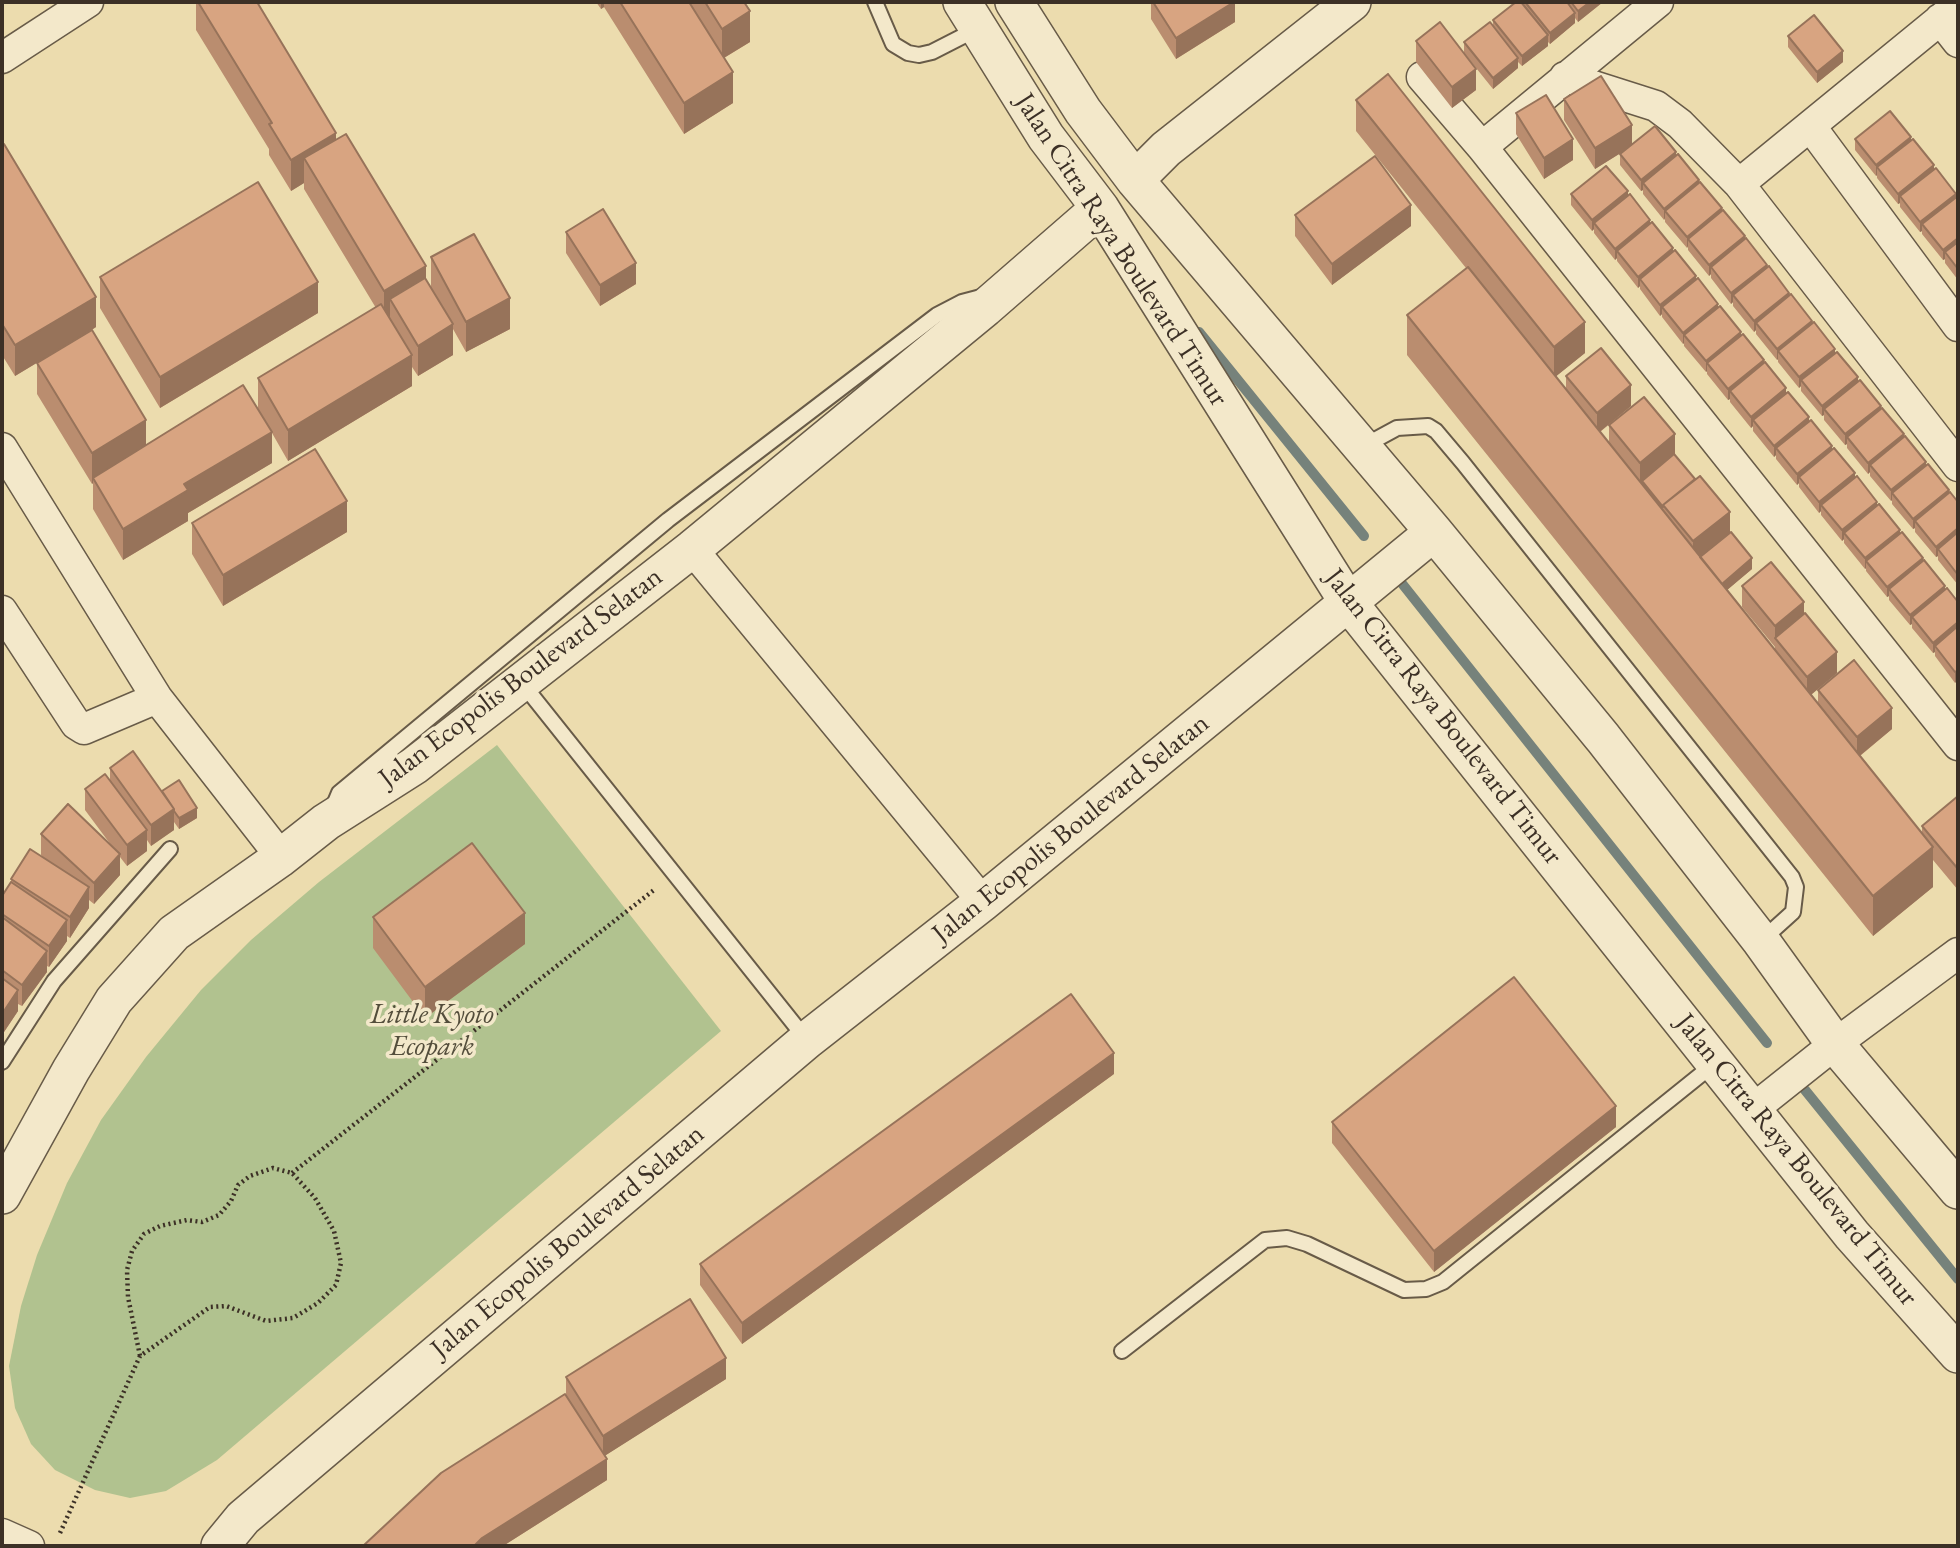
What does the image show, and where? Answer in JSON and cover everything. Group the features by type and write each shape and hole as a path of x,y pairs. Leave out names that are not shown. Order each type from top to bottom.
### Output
{"street":[{"path":"2,58 88,2"},
{"name":"Jalan Citra Raya Boulevard Timur","path":"1014,2 1083,111 1135,180 1434,532 1603,738 1761,941 1822,1055 1958,1190"},
{"path":"1135,180 1166,149 1352,2"},
{"path":"1482,147 1658,2"},
{"name":"Jalan Citra Raya Boulevard Timur","path":"969,15 1046,137 1100,208 1356,596 1715,1063 1760,1104 1852,1235 1958,1354"},
{"path":"1739,184 1952,22"},
{"path":"1422,77 1482,147 1953,727"},
{"path":"1565,77 1656,106 1679,124 1739,184 1958,466"},
{"path":"1811,127 1958,326"},
{"name":"Jalan Ecopolis Boulevard Selatan","path":"2,1195 64,1081 114,1000 174,933 279,859 326,822 527,689 686,541 1004,292 1100,208"},
{"path":"2,448 157,698 271,844 279,859"},
{"name":"Jalan Ecopolis Boulevard Selatan","path":"220,1546 243,1518 807,1040 983,902 1434,532"},
{"path":"686,541 983,902"},
{"path":"2,611 76,724 84,729 157,698"},
{"path":"1760,1104 1958,953"},
{"path":"2,1534 29,1546"}],"lane":[{"path":"875,2 893,44 908,53 919,55 932,52 969,15"},
{"path":"1362,447 1397,428 1428,426 1436,431 1463,463 1792,877 1796,887 1793,912 1761,941"},
{"path":"326,822 339,793 686,541"},
{"path":"527,689 807,1040"},
{"path":"2,1062 54,981 170,849"},
{"path":"1122,1351 1265,1240 1287,1238 1307,1244 1404,1290 1426,1289 1443,1282 1715,1063"}],"path":[{"path":"292,1173 674,874"},
{"path":"54,1546 140,1356 209,1307 226,1306 265,1321 293,1318 318,1303 336,1285 341,1263 334,1231 315,1198 292,1173 273,1168 250,1175 238,1185 231,1201 219,1215 202,1222 187,1220 160,1226 144,1234 132,1251 127,1270 128,1297 140,1356"}],"green space":[{"name":"Little Kyoto Ecopark","path":"497,745 721,1031 217,1460 166,1491 130,1498 95,1490 55,1470 31,1444 15,1408 9,1366 21,1306 37,1255 67,1183 101,1120 146,1057 201,990 251,940 319,882"}],"building":[{"path":"198,2 257,2 336,133 291,160 269,124 272,123"},
{"path":"620,2 689,2 733,72 684,103"},
{"path":"705,2 744,2 750,11 722,29"},
{"path":"1153,2 1234,2 1176,38"},
{"path":"1516,2 1521,2 1548,35 1522,56 1493,20"},
{"path":"1525,2 1567,2 1575,13 1550,33"},
{"path":"1571,2 1590,2 1578,11"},
{"path":"1814,15 1843,51 1817,72 1788,36"},
{"path":"1440,22 1476,69 1452,87 1416,41"},
{"path":"1490,22 1518,58 1493,78 1464,42"},
{"path":"1388,74 1585,322 1554,347 1356,100"},
{"path":"1601,76 1632,125 1595,148 1564,99"},
{"path":"1546,95 1573,139 1544,158 1516,113"},
{"path":"1890,111 1911,137 1876,165 1855,139"},
{"path":"1655,126 1676,152 1641,180 1620,154"},
{"path":"346,134 426,266 384,291 304,158"},
{"path":"1913,139 1934,165 1898,194 1877,167"},
{"path":"4,144 96,297 15,345 2,324"},
{"path":"1678,154 1699,180 1664,209 1643,183"},
{"path":"1375,156 1411,205 1332,264 1295,215"},
{"path":"1606,166 1628,191 1592,220 1571,194"},
{"path":"1936,168 1956,194 1920,222 1900,196"},
{"path":"258,182 318,282 160,377 100,277"},
{"path":"1700,182 1722,208 1687,237 1665,211"},
{"path":"1630,194 1650,220 1615,249 1594,223"},
{"path":"1958,196 1958,238 1943,250 1922,224"},
{"path":"603,209 636,263 600,285 566,232"},
{"path":"1723,210 1745,236 1709,265 1688,239"},
{"path":"1652,222 1673,248 1638,277 1617,251"},
{"path":"474,234 510,298 466,322 431,257"},
{"path":"1746,238 1767,265 1731,293 1711,267"},
{"path":"1958,242 1958,269 1945,252"},
{"path":"1675,250 1696,276 1660,305 1640,279"},
{"path":"1769,266 1789,293 1754,321 1733,295"},
{"path":"1468,267 1933,847 1873,896 1407,315"},
{"path":"425,278 453,324 418,346 390,299"},
{"path":"1698,278 1718,304 1683,333 1662,307"},
{"path":"1791,294 1812,321 1777,349 1756,323"},
{"path":"381,304 412,355 288,430 258,378"},
{"path":"1720,306 1741,332 1706,361 1684,335"},
{"path":"1814,322 1835,349 1799,377 1778,351"},
{"path":"92,330 146,420 92,453 37,363"},
{"path":"1743,334 1764,360 1728,389 1707,363"},
{"path":"1601,348 1631,385 1597,413 1566,376"},
{"path":"1837,352 1858,377 1822,406 1801,380"},
{"path":"1765,362 1786,388 1751,417 1730,391"},
{"path":"1860,380 1881,406 1845,434 1824,409"},
{"path":"243,385 272,432 184,484 188,490 123,529 93,478"},
{"path":"1788,392 1809,417 1774,446 1753,420"},
{"path":"1644,397 1675,434 1640,463 1609,425"},
{"path":"1882,408 1904,434 1868,463 1847,437"},
{"path":"1811,420 1832,446 1797,474 1776,448"},
{"path":"1905,436 1926,462 1891,490 1870,465"},
{"path":"1834,448 1855,473 1819,502 1799,477"},
{"path":"315,449 347,501 223,575 192,523"},
{"path":"1674,454 1695,479 1663,507 1642,481"},
{"path":"1928,464 1949,490 1913,519 1892,493"},
{"path":"1700,476 1730,512 1693,541 1663,505"},
{"path":"1857,476 1877,502 1842,530 1821,505"},
{"path":"1950,492 1958,502 1958,528 1936,547 1915,521"},
{"path":"1879,504 1900,530 1865,558 1844,533"},
{"path":"1731,532 1752,558 1722,584 1700,557"},
{"path":"1902,532 1923,558 1887,587 1866,561"},
{"path":"1958,532 1958,575 1938,549"},
{"path":"1924,560 1945,586 1910,615 1889,589"},
{"path":"1771,562 1804,602 1775,626 1742,586"},
{"path":"1947,588 1958,602 1958,622 1933,643 1912,617"},
{"path":"1805,613 1837,652 1807,677 1775,638"},
{"path":"1958,626 1958,670 1955,672 1935,646"},
{"path":"1854,660 1892,708 1857,737 1818,690"},
{"path":"133,751 174,809 151,825 110,768"},
{"path":"105,774 147,830 127,845 85,789"},
{"path":"179,780 197,808 179,818 162,791"},
{"path":"1958,796 1958,869 1922,826"},
{"path":"68,804 120,854 94,883 41,834"},
{"path":"472,843 525,913 425,987 373,917"},
{"path":"30,849 89,887 70,917 11,879"},
{"path":"11,882 67,920 49,946 2,914 2,896"},
{"path":"2,917 47,951 22,985 2,970"},
{"path":"1514,977 1616,1106 1434,1251 1332,1122"},
{"path":"2,978 18,990 2,1014"},
{"path":"1071,994 1114,1053 742,1323 700,1264"},
{"path":"690,1299 726,1358 603,1436 566,1377"},
{"path":"565,1394 607,1459 482,1538 474,1546 363,1546 441,1473"}],"waterway":[{"path":"1199,332 1364,536"},
{"path":"1400,581 1767,1043"},
{"path":"1805,1090 1958,1279"}]}
